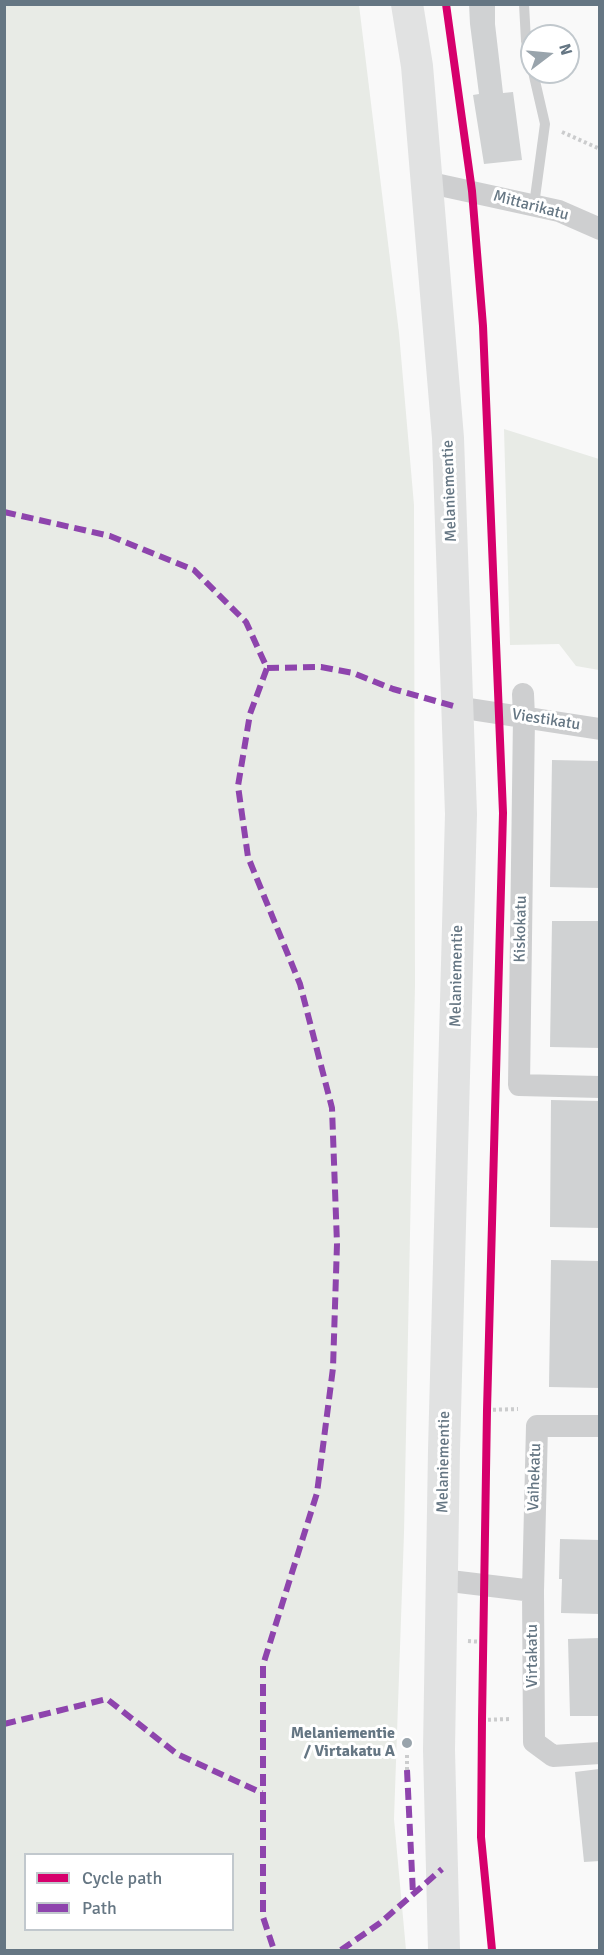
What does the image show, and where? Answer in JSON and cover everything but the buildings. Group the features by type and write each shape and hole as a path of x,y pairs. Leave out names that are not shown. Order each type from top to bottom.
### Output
{"main road":[{"name":"Melaniementie","path":"407,4 417,66 448,438 461,814 439,1750 444,1950"}],"street":[{"name":"Mittarikatu","path":"426,182 559,211 600,229"},
{"name":"Kiskokatu","path":"523,694 519,1084 600,1087"},
{"name":"Viestikatu","path":"457,707 600,729"},
{"name":"Vaihekatu","path":"533,1591 537,1426 600,1426"},
{"path":"442,1580 533,1591"},
{"name":"Virtakatu","path":"533,1591 534,1742 553,1756 600,1753"}],"lane":[{"path":"524,4 525,24"},
{"path":"534,205 545,124 536,84"}],"path":[{"path":"545,124 600,148"},
{"path":"487,1420 488,1399"},
{"path":"483,1630 483,1653"},
{"path":"482,1709 482,1732"}],"shaded area":[{"path":"5,4 359,5 399,333 414,505 415,985 404,1533 394,1819 406,1950 5,1950"},
{"path":"504,429 599,459 599,670 576,666 559,644 510,645"}],"marked path":[{"path":"4,512 110,536 194,570 246,622 267,668 250,714 238,786 248,857 300,984 332,1108 337,1244 333,1368 317,1493 263,1665 263,1917 274,1950"},
{"path":"267,668 321,667 353,673 393,689 457,707"},
{"path":"4,1724 107,1699 177,1754 262,1793"},
{"path":"407,1770 413,1894"},
{"path":"341,1950 380,1923 442,1869"}],"cycle path":[{"path":"446,4 472,191 483,326 503,813 487,1410 482,1720 481,1837 492,1950"}],"place":[{"name":"Melaniementie / Virtakatu A","path":"407,1743"}]}
